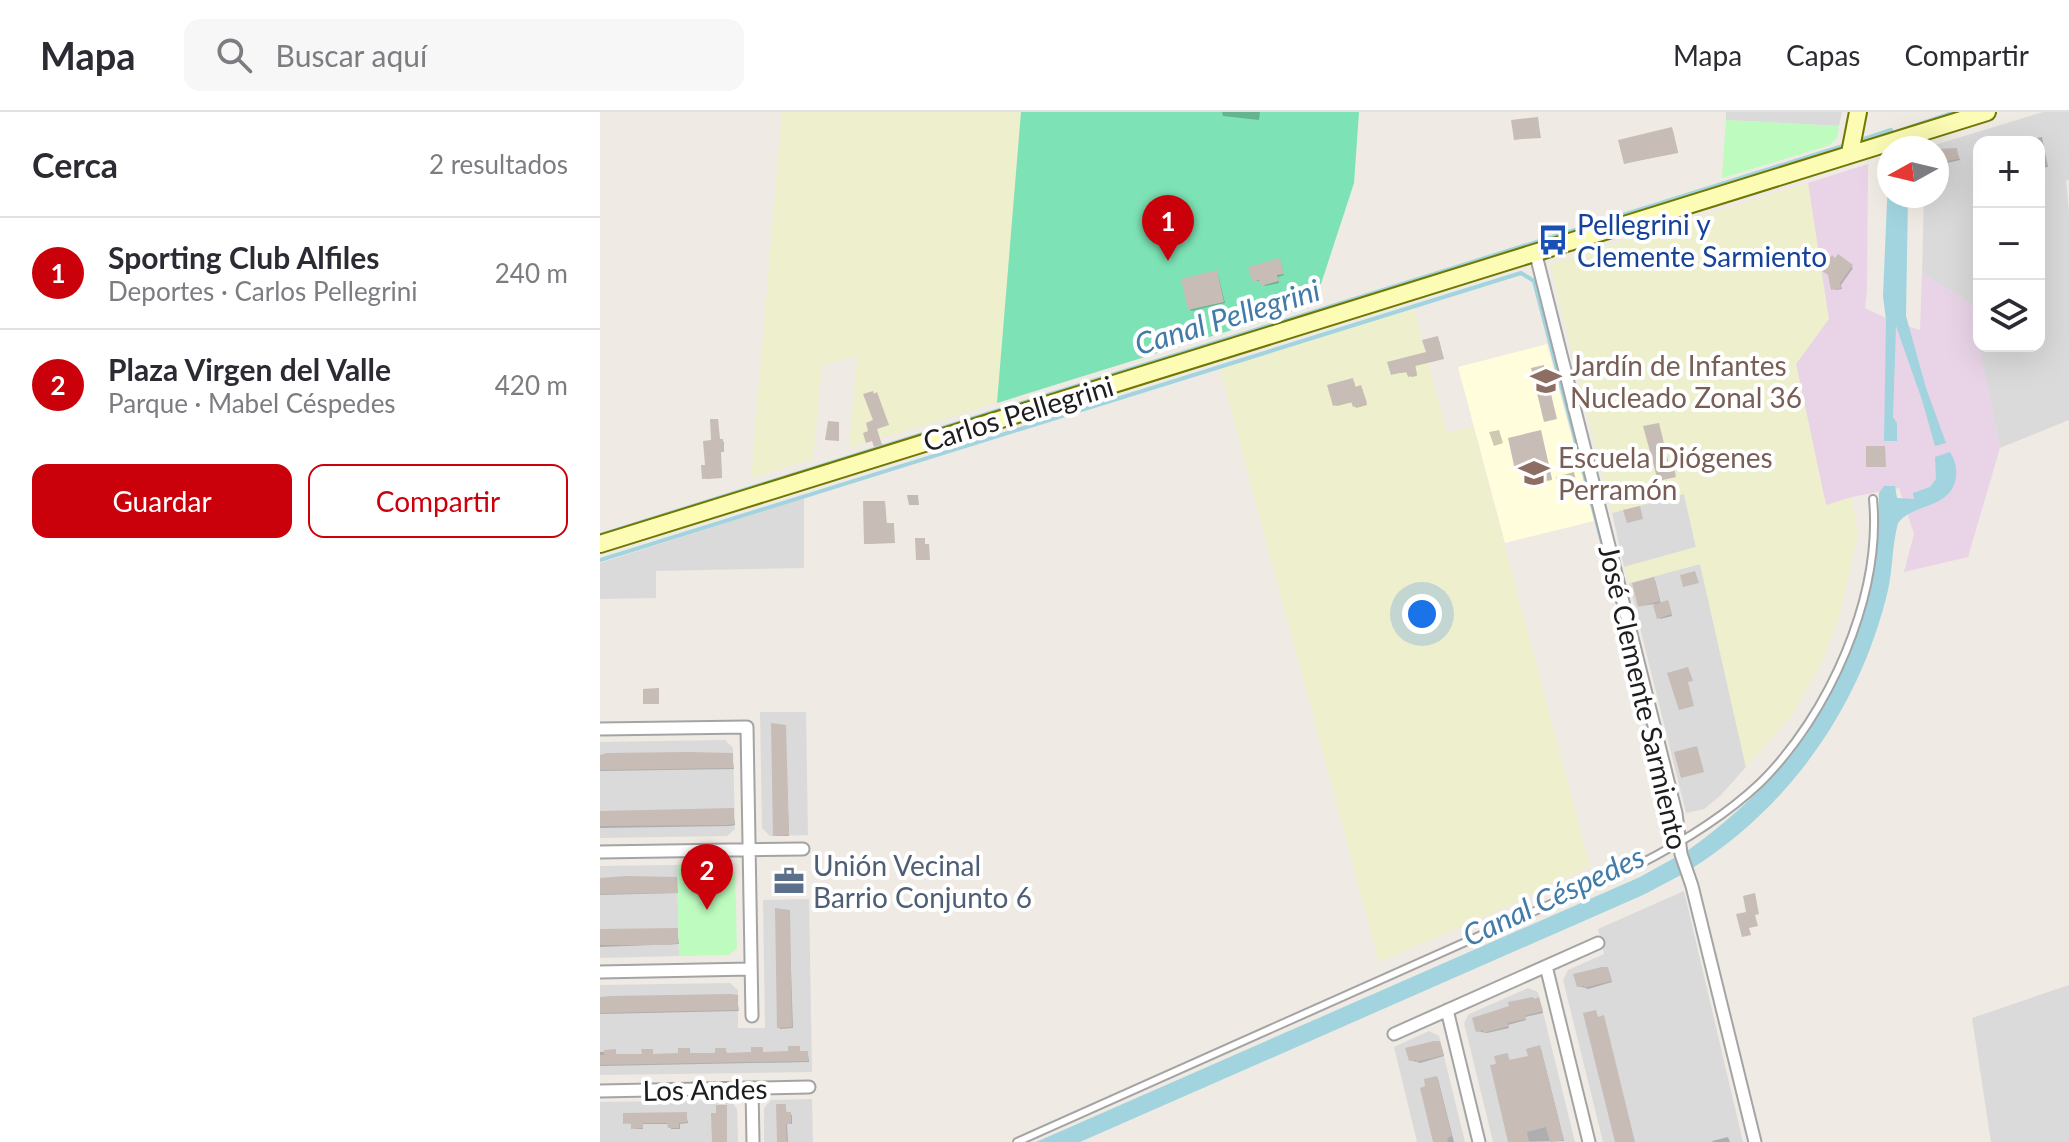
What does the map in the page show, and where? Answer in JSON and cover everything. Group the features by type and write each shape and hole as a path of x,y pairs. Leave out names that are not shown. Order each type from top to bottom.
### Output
{"main road":[{"path":"1850,153 1858,112"},
{"name":"Carlos Pellegrini","path":"600,544 1987,112"}],"street":[{"name":"José Clemente Sarmiento","path":"1535,251 1755,1142"},
{"path":"600,729 747,727 752,1016"},
{"path":"600,852 803,849"},
{"path":"1394,1034 1598,943"},
{"path":"1546,966 1589,1142"},
{"path":"600,972 751,969"},
{"path":"1447,1010 1479,1142"},
{"name":"Los Andes","path":"600,1091 809,1087"},
{"path":"752,1088 753,1142"}],"lane":[{"path":"1017,1142 1680,848 1761,782 1806,724 1831,683 1848,644 1869,571 1874,535 1873,499"}],"shaded area":[{"path":"1726,112 1842,112 1839,126 1726,120"},
{"path":"2043,112 2069,112 2069,179 2066,181 2069,212 2069,420 2000,448 1980,352 2045,352 2045,136 1973,136 1973,314 1971,304 1922,273 1924,208 1949,208 1949,141"},
{"path":"1868,164 1865,308 1920,330 1922,273 1971,304 1973,352 1981,352 2000,448 1968,557 1904,572 1914,534 1899,488 1852,497 1826,506 1796,364 1828,319 1808,183"},
{"name":"Escuela Diógenes Perramón","path":"1547,344 1594,521 1505,543 1458,367"},
{"path":"1684,494 1696,547 1624,567 1612,513"},
{"path":"804,498 804,568 656,571 656,598 600,599 600,563"},
{"path":"1700,564 1746,767 1704,809 1686,813 1629,583"},
{"path":"760,712 806,712 808,835 770,836 762,828"},
{"path":"725,740 733,748 735,829 727,836 600,838 600,742"},
{"path":"677,865 679,956 600,958 600,866"},
{"path":"1684,891 1743,1142 1603,1142 1563,980 1568,970 1604,954 1598,929"},
{"path":"809,899 812,1072 600,1075 600,985 730,983 738,990 738,1028 765,1028 763,900"},
{"path":"2069,985 2069,1142 1991,1142 1972,1018"},
{"path":"1528,988 1538,992 1575,1142 1493,1142 1464,1023 1469,1014"},
{"path":"1429,1031 1439,1036 1465,1142 1417,1142 1394,1047"},
{"path":"812,1099 813,1142 764,1142 764,1108 771,1100"},
{"path":"730,1100 737,1109 738,1142 600,1142 600,1102"}],"green space":[{"path":"782,112 1021,112 997,403 849,448 857,356 822,365 813,459 751,478"},
{"path":"1021,112 1359,112 1354,183 1321,284 1306,290 1306,307 997,403"},
{"path":"1726,120 1839,126 1837,138 1830,145 1722,178"},
{"path":"1808,183 1829,319 1796,364 1826,505 1852,497 1858,534 1838,621 1820,666 1791,716 1746,767 1700,564 1629,583 1624,567 1696,547 1684,494 1612,513 1550,264"},
{"path":"1414,309 1447,433 1473,426 1590,866 1480,919 1379,962 1220,369"},
{"path":"727,864 735,872 737,948 729,955 679,956 677,865"}],"water":[{"path":"1887,208 1908,208 1906,316 1926,388 1946,443 1935,446 1896,326 1893,417 1897,423 1897,441 1884,441 1886,320 1883,296"},
{"path":"1950,452 1956,470 1953,488 1940,501 1905,516 1898,523 1888,590 1876,632 1840,712 1817,749 1760,815 1727,844 1691,869 1687,851 1732,816 1770,779 1802,739 1829,697 1850,651 1865,602 1875,550 1879,493 1884,486 1895,486 1897,498 1914,499 1913,493 1930,487 1936,479 1935,457"},
{"path":"1676,857 1681,875 1643,895 1080,1142 1036,1142 1640,877"}],"building":[{"path":"1538,117 1540,137 1514,140 1511,120"},
{"path":"1672,127 1678,152 1624,164 1618,140"},
{"path":"1949,148 1957,148 1959,159 1949,161"},
{"path":"1838,254 1853,265 1840,283 1841,288 1831,290 1828,275 1821,270 1832,255 1835,258"},
{"path":"1280,258 1284,274 1277,275 1279,281 1261,286 1259,280 1252,282 1248,267"},
{"path":"1217,270 1224,302 1188,310 1181,279"},
{"path":"1438,336 1443,358 1415,365 1417,374 1408,377 1406,371 1391,375 1387,362 1426,352 1422,340"},
{"path":"1544,365 1557,419 1544,422 1531,368"},
{"path":"1353,378 1355,387 1361,385 1367,403 1353,407 1351,401 1333,406 1327,385"},
{"path":"873,391 874,394 877,392 889,425 877,429 882,445 874,447 872,441 866,443 863,433 868,431 866,423 873,420 863,394"},
{"path":"710,419 718,419 720,439 723,439 724,451 720,452 722,477 702,479 701,465 705,465 703,441 711,440"},
{"path":"828,421 839,422 839,441 825,440"},
{"path":"1659,423 1669,464 1673,463 1676,477 1658,481 1643,426"},
{"path":"1541,430 1552,479 1530,484 1527,468 1515,470 1508,438"},
{"path":"1866,446 1885,446 1886,467 1866,467"},
{"path":"1574,472 1577,486 1560,490 1556,477"},
{"path":"863,501 885,501 886,523 894,523 894,542 864,544"},
{"path":"1640,506 1643,519 1627,523 1623,510"},
{"path":"915,538 925,538 925,544 929,544 930,560 916,560"},
{"path":"1695,571 1699,583 1683,587 1680,575"},
{"path":"1654,577 1660,601 1638,607 1632,583"},
{"path":"1668,600 1672,614 1657,619 1653,605"},
{"path":"1688,667 1693,681 1688,682 1694,706 1679,710 1667,673"},
{"path":"659,688 659,704 643,704 643,689"},
{"path":"771,723 786,725 789,835 773,836"},
{"path":"1697,746 1704,772 1681,778 1674,752"},
{"path":"607,753 733,753 733,768 600,770 600,755"},
{"path":"734,808 734,824 728,825 600,826 600,811"},
{"path":"677,877 678,893 600,894 600,878"},
{"path":"1755,893 1758,926 1749,928 1751,935 1742,937 1736,914 1746,912 1743,896"},
{"path":"775,908 790,910 792,1027 777,1028"},
{"path":"678,928 678,943 671,945 600,945 600,929"},
{"path":"1608,967 1611,981 1577,987 1573,974"},
{"path":"738,995 738,1010 600,1013 600,997"},
{"path":"1539,997 1543,1011 1508,1023 1509,1026 1476,1032 1472,1018 1509,1006 1508,1002"},
{"path":"1596,1010 1598,1017 1604,1015 1635,1142 1615,1142 1583,1013"},
{"path":"1440,1041 1444,1055 1409,1061 1405,1048"},
{"path":"1540,1045 1564,1140 1550,1142 1546,1127 1527,1132 1529,1142 1508,1142 1490,1065 1496,1064 1494,1056 1508,1053 1509,1060 1528,1056 1526,1049"},
{"path":"788,1046 800,1046 800,1051 808,1051 808,1061 600,1065 600,1055 604,1055 604,1050 616,1049 616,1054 642,1054 641,1049 653,1049 653,1054 678,1053 678,1048 690,1048 690,1053 715,1053 715,1048 726,1048 726,1053 751,1052 751,1047 763,1047 763,1052 788,1051"},
{"path":"1437,1076 1452,1136 1447,1138 1448,1142 1433,1142 1420,1088 1425,1086 1424,1079"},
{"path":"776,1104 786,1104 786,1112 791,1112 791,1124 786,1124 787,1142 777,1142"},
{"path":"716,1105 727,1105 727,1142 712,1142 711,1113 716,1113"},
{"path":"687,1112 687,1122 679,1123 679,1128 668,1128 667,1123 643,1123 643,1128 631,1129 631,1123 623,1124 623,1113"}],"waterway":[{"name":"Canal Pellegrini","path":"1890,134 1955,112"},
{"name":"Canal Pellegrini","path":"1858,141 1891,130"},
{"name":"Canal Pellegrini","path":"600,535 1846,145"},
{"path":"600,560 1521,273 1534,281 1630,650"},
{"path":"1643,706 1672,825"}],"place":[{"name":"Pellegrini y Clemente Sarmiento","path":"1553,240"},
{"name":"Sporting Club Alfiles","path":"1168,261"},
{"name":"Jardín de Infantes Nucleado Zonal 36","path":"1546,381"},
{"name":"Escuela Diógenes Perramón","path":"1534,473"},
{"name":"Unión Vecinal Barrio Conjunto 6","path":"789,881"},
{"name":"Plaza Virgen del Valle","path":"707,910"}],"water label":[{"name":"Canal Céspedes","path":"1553,895"}]}
